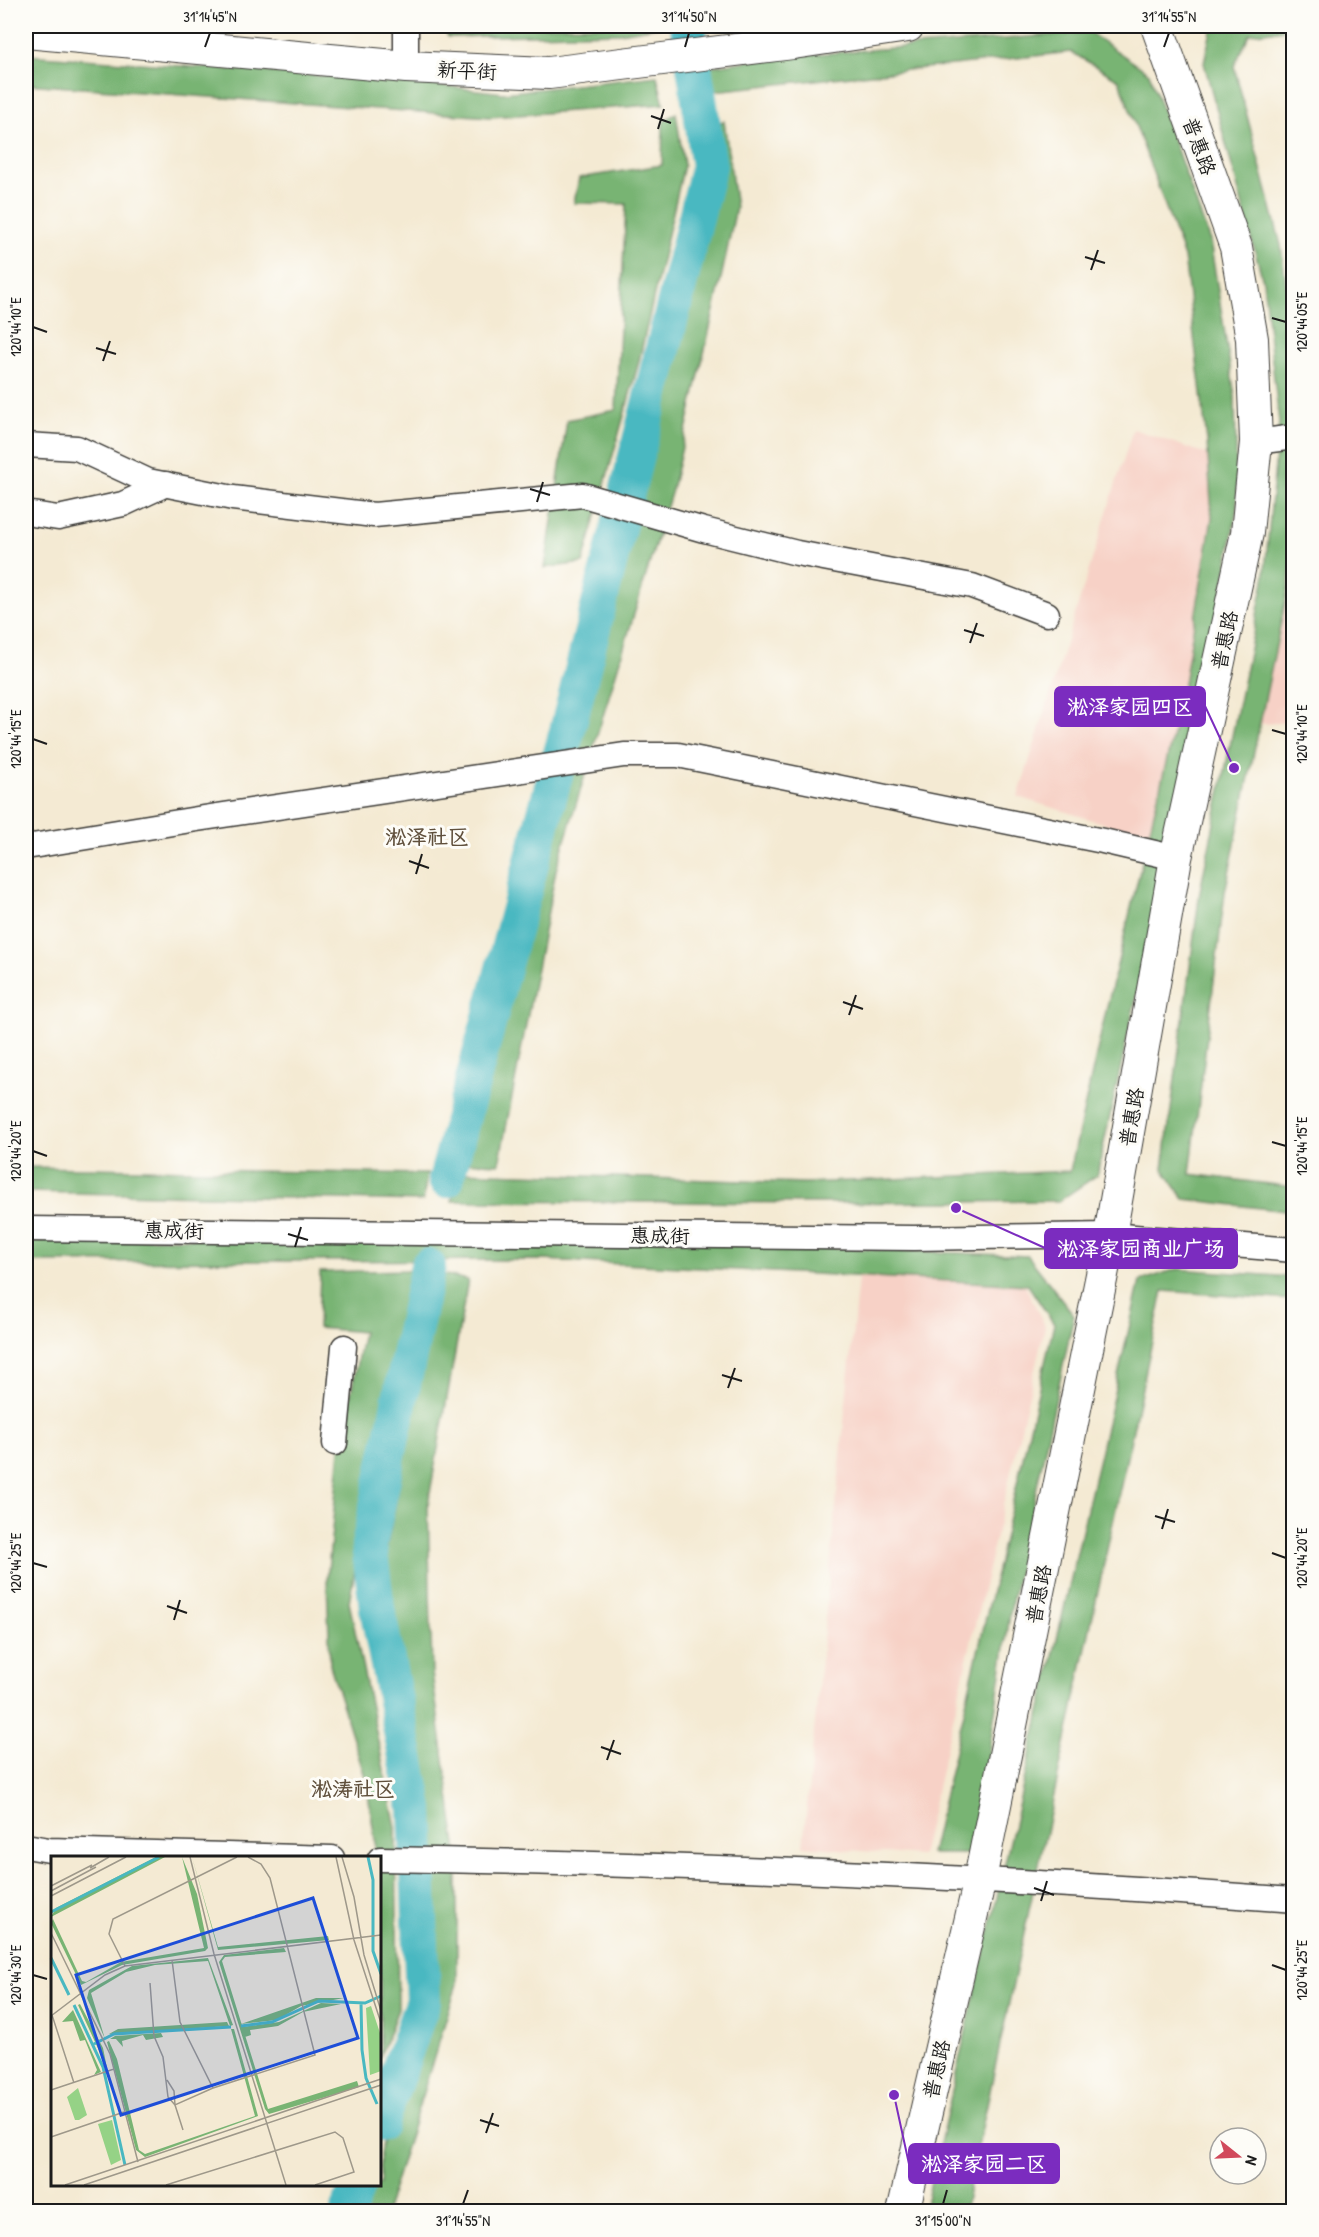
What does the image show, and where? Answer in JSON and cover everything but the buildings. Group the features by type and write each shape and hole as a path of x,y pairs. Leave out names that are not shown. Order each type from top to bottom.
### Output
{"main road":[{"name":"新平街","path":"26,32 406,67 549,74 908,26"},
{"name":"普惠路","path":"903,2211 980,1879 1110,1235 1176,858 1247,533 1256,442 1252,339 1236,247 1157,26"}],"street":[{"path":"406,26 406,67"},
{"path":"1256,442 1293,437"},
{"path":"26,445 77,448 148,481 233,498 374,515 583,495 704,530 797,553 972,586 1047,614"},
{"path":"26,513 58,518 123,504 166,484"},
{"path":"26,847 624,755 678,755 1103,841 1176,858"},
{"name":"惠成街","path":"26,1229 914,1238 1110,1235 1293,1250"},
{"path":"335,1443 344,1347"},
{"path":"26,1846 49,1850 292,1856"},
{"path":"381,1859 786,1869 980,1879 1293,1900"}],"shaded area":[{"path":"1133,429 1221,459 1214,556 1157,840 1018,797"},
{"path":"1293,447 1293,722 1245,725"},
{"path":"860,1257 1016,1267 1045,1326 921,1856 803,1846"}],"green space":[{"path":"443,26 662,26 620,33 448,37"},
{"path":"1212,26 1293,26 1293,28 1250,34 1234,66 1281,245 1293,341 1294,531 1289,584 1225,892 1190,1174 1293,1187 1293,1212 1184,1199 1163,1169 1200,891 1264,581 1279,422 1263,281 1204,63"},
{"path":"1089,32 1149,73 1210,241 1235,396 1237,507 1212,652 1097,1175 1059,1201 827,1203 452,1201 460,1172 805,1183 1070,1171 1181,701 1212,518 1207,441 1184,257 1119,80 1071,52 696,93 693,69 769,58"},
{"path":"26,55 409,82 503,93 657,76 664,104 490,117 26,84"},
{"path":"676,113 684,165 638,365 583,563 545,568 567,420 616,410 626,204 574,203 579,178 662,165 663,122"},
{"path":"724,121 736,208 672,490 556,870 499,1164 460,1162 581,695 667,333 706,187 700,128"},
{"path":"26,1167 427,1174 423,1201 26,1192"},
{"path":"579,1237 1028,1256 1074,1315 1012,1602 973,1854 931,1854 1054,1324 1028,1285 543,1260 26,1262 26,1239"},
{"path":"1177,1269 1293,1277 1293,1300 1163,1291 964,2211 924,2212 1140,1281"},
{"path":"412,1270 349,1602 396,1827 398,2009 381,2054 381,1856 375,1856 366,1780 330,1665 327,1580 340,1449 363,1332 318,1328 320,1272"},
{"path":"442,1274 468,1280 428,1504 432,1673 457,1852 457,1984 386,2211 358,2212 368,2186 381,2186 381,2149 430,2010 430,1831 378,1590"}],"waterway":[{"path":"446,1180 567,731 709,166 688,26"},
{"path":"381,2121 423,2001 416,1808 377,1608 369,1545 428,1266"},
{"path":"348,2212 357,2186"}],"place":[{"name":"淞泽家园四区","path":"1234,768"},
{"name":"淞泽家园商业广场","path":"956,1208"},
{"name":"淞泽家园二区","path":"894,2095"}],"district":[{"name":"淞泽社区","path":"427,836"},
{"name":"淞涛社区","path":"353,1788"}]}
